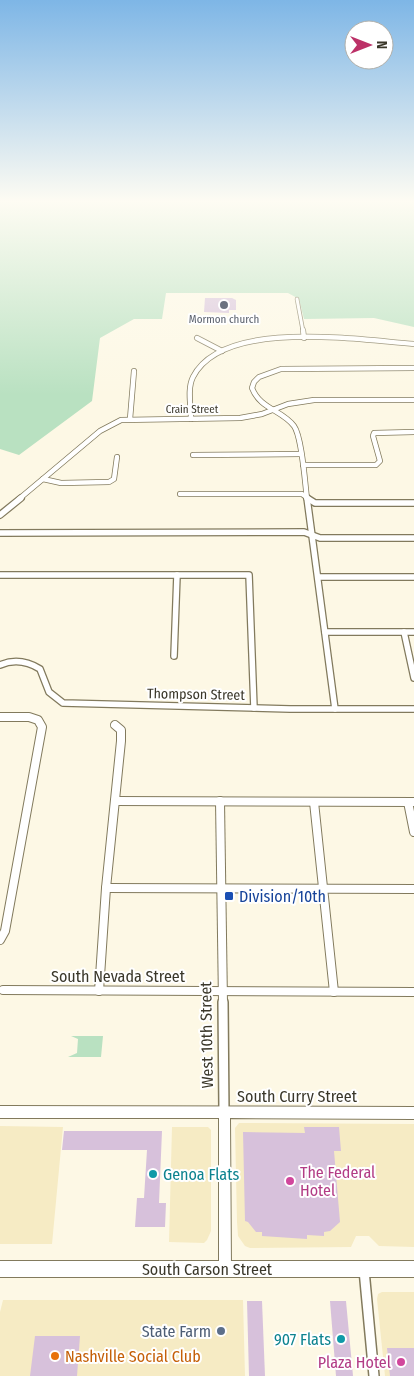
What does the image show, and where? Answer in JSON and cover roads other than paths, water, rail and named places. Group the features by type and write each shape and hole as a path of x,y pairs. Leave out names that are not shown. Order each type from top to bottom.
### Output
{"main road":[{"name":"South Carson Street","path":"0,1269 414,1270"}],"street":[{"path":"297,300 304,338"},
{"path":"196,338 222,351"},
{"path":"191,419 191,383 194,376 199,367 222,351 262,340 304,338 358,338 414,344"},
{"path":"335,709 304,465 296,429 288,420 256,398 252,391 254,382 259,377 281,369 414,368"},
{"path":"130,419 134,370"},
{"name":"Crain Street","path":"0,515 108,426 130,419 240,418 288,404 314,400 414,400"},
{"path":"304,465 376,465 380,461 373,436 374,433 414,432"},
{"path":"192,455 301,454"},
{"path":"43,479 55,482 109,482 114,480 117,457"},
{"path":"180,494 302,494 315,503 414,503"},
{"path":"0,533 304,532 320,538 414,538"},
{"path":"0,575 249,575 254,708"},
{"path":"174,656 177,575"},
{"path":"318,577 414,578"},
{"path":"325,632 414,632"},
{"path":"404,632 414,678"},
{"name":"Thompson Street","path":"0,665 21,661 32,664 40,669 45,687 50,694 63,703 254,708 414,709"},
{"path":"0,717 30,717 38,720 42,727 5,931 0,940"},
{"path":"99,991 106,888 121,741 121,730 115,725"},
{"path":"115,801 411,802 414,832"},
{"name":"West 10th Street","path":"220,801 225,1269"},
{"path":"314,802 334,992"},
{"path":"106,888 414,889"},
{"name":"South Nevada Street","path":"3,990 414,992"},
{"name":"South Curry Street","path":"0,1112 414,1113"},
{"path":"364,1269 374,1376"}],"place":[{"name":"Mormon church","path":"224,305"},
{"name":"Division/10th","path":"229,896"},
{"name":"Genoa Flats","path":"153,1174"},
{"name":"The Federal Hotel","path":"290,1181"},
{"name":"State Farm","path":"221,1331"},
{"name":"907 Flats","path":"341,1339"},
{"name":"Nashville Social Club","path":"55,1356"},
{"name":"Plaza Hotel","path":"401,1362"}]}
